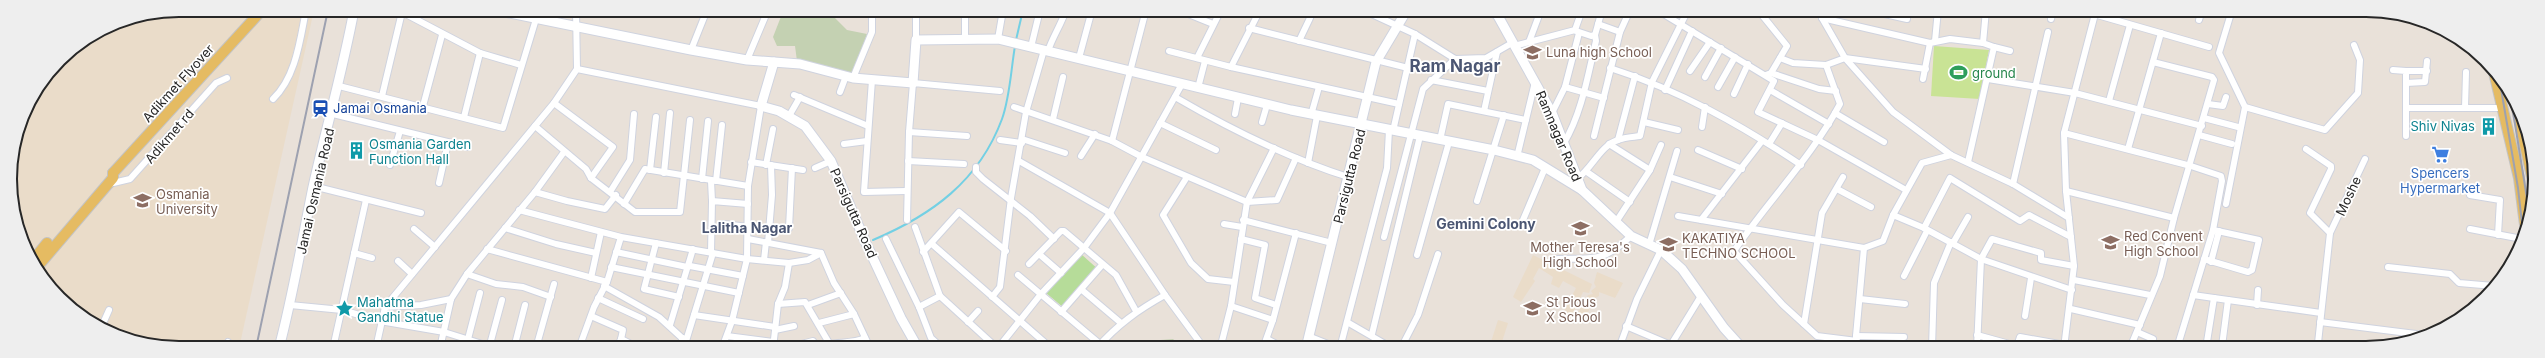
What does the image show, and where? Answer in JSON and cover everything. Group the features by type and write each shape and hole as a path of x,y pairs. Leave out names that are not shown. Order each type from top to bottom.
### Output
{"main road":[{"name":"Adikmet Flyover","path":"115,171 256,17"},
{"path":"2496,82 2519,178 2524,215"},
{"path":"41,263 113,178 115,171"},
{"path":"37,256 101,181 108,174 115,171"},
{"path":"2519,178 2528,180"}],"street":[{"path":"273,99 286,82 297,53 305,17"},
{"name":"Jamai Osmania Road","path":"281,341 290,305 313,186 339,86 353,17"},
{"path":"382,96 400,17"},
{"path":"411,17 442,35 480,53 521,65"},
{"path":"527,17 576,28 747,60 800,64 850,77 1000,91"},
{"path":"377,341 380,322 385,307 554,103 577,69 576,17"},
{"path":"691,50 704,17"},
{"path":"747,60 765,17"},
{"path":"840,92 850,77 872,32 872,17"},
{"path":"907,220 906,191 916,40 916,17"},
{"path":"965,17 965,40"},
{"path":"998,39 1001,17"},
{"path":"1031,47 1038,17"},
{"path":"992,297 1000,287 1006,251 1011,201 1019,161 1026,112 1046,50 1052,36 1062,23 1064,17"},
{"path":"1078,58 1090,17"},
{"path":"1112,141 1132,70 1144,17"},
{"path":"1196,17 1213,24"},
{"path":"1197,58 1217,17"},
{"path":"1231,68 1249,28 1256,17"},
{"path":"1378,17 1415,34 1455,59 1486,58 1513,45 1577,31 1591,36 1595,35"},
{"name":"Parsigutta Road","path":"1307,341 1362,125 1376,62 1404,17"},
{"name":"Ramnagar Road","path":"1499,17 1513,45 1536,81 1552,113 1582,190 1631,236 1661,250 1682,269 1724,328 1736,341"},
{"path":"1529,42 1538,17"},
{"path":"1552,113 1565,87 1573,62 1580,17"},
{"path":"1564,143 1572,126 1583,92 1596,41 1595,35 1600,17"},
{"path":"1594,136 1610,68 1620,32 1627,17"},
{"path":"1669,17 1735,57 1768,74 1819,89 1836,91"},
{"path":"1578,178 1587,172 1609,144 1618,140 1640,136 1652,82 1683,17"},
{"path":"1764,17 1786,45 1780,58 1768,74"},
{"path":"1898,17 1907,19"},
{"path":"1923,79 1933,42 1937,17"},
{"path":"1983,43 1985,17"},
{"path":"2065,341 2074,280 2074,266 2066,191 2064,132 2094,17"},
{"path":"2105,17 2209,47"},
{"path":"2226,204 2245,107 2219,53 2230,17"},
{"path":"1299,41 1310,18"},
{"path":"1822,18 1933,42 1950,39 1983,43 2010,51"},
{"path":"1822,18 1845,58 1887,108 1922,135 1951,154 2012,184 2069,218"},
{"path":"339,86 464,116 503,128 536,19"},
{"path":"1598,24 1620,32"},
{"path":"2109,101 2130,25"},
{"path":"1249,28 1376,62 1408,68"},
{"path":"1665,90 1692,31"},
{"path":"2012,184 2048,32"},
{"path":"2128,149 2141,110 2161,33"},
{"path":"1341,341 1387,168 1391,130 1408,68 1415,34"},
{"path":"423,106 442,35"},
{"path":"916,40 998,39 1132,70 1267,105 1494,150 1533,160 1582,190"},
{"path":"1690,71 1710,42"},
{"path":"2245,107 2324,130 2358,93 2360,60 2354,45"},
{"path":"1968,162 1988,79 1994,47"},
{"path":"1705,77 1721,48"},
{"path":"1169,51 1231,68 1399,104"},
{"path":"1484,111 1497,52"},
{"path":"464,116 480,53"},
{"path":"1718,87 1735,57"},
{"path":"1780,58 1793,64 1826,65 1845,58 1926,69"},
{"path":"1372,334 1415,135 1423,89 1430,80 1455,59"},
{"path":"1198,88 1205,60"},
{"path":"2406,83 2425,82 2427,61"},
{"path":"725,341 732,321 747,259 748,186 751,162 761,106 774,62"},
{"path":"2133,341 2150,295 2160,276 2174,218 2191,166 2208,104 2213,78 2153,62"},
{"path":"1734,94 1748,64"},
{"path":"1826,65 1840,104 1829,124 1801,165 1749,228 1734,252 1804,324 1818,336 1850,341"},
{"path":"1610,68 1652,82 1665,90 1705,107 1769,144 1801,165"},
{"path":"577,69 761,106"},
{"path":"2393,70 2427,71"},
{"path":"2406,71 2406,136"},
{"path":"2465,108 2466,72"},
{"path":"1768,74 1774,81 1758,112 1818,140 1906,190"},
{"path":"1618,140 1635,76"},
{"path":"1053,119 1063,77"},
{"name":"Adikmet rd","path":"105,186 130,179 216,83 227,78"},
{"path":"1988,79 2075,93 2202,126"},
{"path":"872,80 864,192 906,191"},
{"path":"1430,80 1488,91"},
{"path":"1517,157 1536,81"},
{"path":"1004,341 1021,322 1041,294 1084,248 1110,213 1182,84"},
{"path":"1308,163 1319,87"},
{"path":"1565,87 1604,98"},
{"path":"1770,90 1829,124"},
{"path":"789,116 797,96 868,126"},
{"path":"1175,97 1215,120 1274,148 1308,163 1348,177"},
{"path":"2208,104 2223,106 2226,97"},
{"path":"1235,114 1238,98"},
{"path":"554,103 613,147 591,178"},
{"path":"1417,254 1445,141 1448,104 1526,120"},
{"path":"1262,122 1267,105"},
{"name":"Parsigutta Road","path":"761,106 789,116 805,126 831,161 865,241 901,318 914,341"},
{"path":"1014,107 1095,134 1142,157 1247,202 1277,200 1296,158"},
{"path":"1702,127 1705,107"},
{"path":"2406,108 2502,108"},
{"path":"664,173 670,113"},
{"path":"1835,113 1884,142"},
{"path":"332,114 468,148"},
{"path":"535,192 566,201 604,209 630,160 634,114"},
{"path":"1477,201 1504,115"},
{"path":"650,170 656,117"},
{"path":"2204,118 2238,127"},
{"path":"535,126 586,169 591,178 636,212 680,212 690,120"},
{"path":"702,179 708,121"},
{"path":"1160,122 1216,150"},
{"path":"1644,122 1678,130"},
{"path":"1769,144 1782,123"},
{"path":"487,249 591,278 605,284 670,325 685,340 709,270 712,253 712,201 722,125"},
{"path":"764,260 772,195 768,165 773,129"},
{"path":"390,165 400,131"},
{"path":"909,132 967,136"},
{"path":"2064,132 2191,166 2221,177 2216,230 2210,262"},
{"path":"1081,156 1095,134"},
{"path":"1384,237 1415,135"},
{"path":"2199,135 2232,144"},
{"path":"1000,140 1022,141 1065,153"},
{"path":"844,144 867,141"},
{"path":"1701,220 1742,169 1762,141"},
{"path":"438,183 448,143"},
{"path":"1609,144 1650,170"},
{"path":"1616,222 1650,170 1660,145"},
{"path":"1222,341 1231,306 1242,223 1247,202 1274,148"},
{"path":"2306,149 2331,166 2331,174 2310,213 2330,233"},
{"path":"1698,150 1742,169"},
{"path":"1648,245 1677,151"},
{"path":"442,341 451,299 467,274 535,192 564,152"},
{"path":"1678,216 1864,248 1883,241 1893,214 1922,163 1951,154"},
{"name":"Moshe","path":"2317,341 2330,233 2365,159"},
{"path":"815,168 831,161"},
{"path":"908,161 964,164"},
{"path":"1019,161 1110,213 1165,295 1199,341"},
{"path":"751,162 803,170"},
{"path":"976,167 976,172 983,179 1011,201 1054,239"},
{"path":"789,228 792,168"},
{"path":"1524,220 1546,168"},
{"path":"624,204 645,169 748,186"},
{"path":"1587,172 1630,202"},
{"path":"1187,177 1163,216 1191,263 1208,279 1234,282"},
{"path":"1670,177 1722,194"},
{"path":"1804,324 1822,213 1843,177"},
{"path":"1904,276 1950,178 2020,221 2029,215 2071,237"},
{"path":"313,186 421,213"},
{"path":"1837,189 1871,207"},
{"path":"2066,191 2174,218"},
{"path":"2470,195 2500,200 2498,235"},
{"path":"335,341 366,200"},
{"path":"712,201 748,204"},
{"path":"519,210 621,237 747,259 789,263 808,260 821,253"},
{"path":"923,252 932,244 959,212 1006,251"},
{"path":"1893,214 1981,259 2031,278 2072,290"},
{"path":"1932,341 1934,283 1952,243 1968,217"},
{"path":"1224,224 1242,223 1332,243"},
{"path":"724,224 748,227"},
{"path":"915,227 940,296 990,341"},
{"path":"505,228 556,244 596,253"},
{"path":"2470,228 2517,238"},
{"path":"414,230 435,247"},
{"path":"2179,341 2204,259 2216,230"},
{"path":"2204,259 2248,272 2252,270 2259,240 2216,230"},
{"path":"1029,264 1064,231 1102,265 1116,275 1136,311"},
{"path":"591,278 602,232"},
{"path":"1271,341 1267,339 1296,234"},
{"path":"1558,259 1601,258 1613,253 1631,236"},
{"path":"582,341 598,298 605,284 621,237"},
{"path":"1977,341 1981,259 1994,238 2041,253 2041,260 2074,266"},
{"path":"748,239 821,253"},
{"path":"886,239 920,307 931,338 934,341"},
{"path":"1241,239 1265,244 1255,298 1276,305"},
{"path":"656,243 644,289 679,297"},
{"path":"932,244 1043,341"},
{"path":"1857,341 1864,248"},
{"path":"670,325 693,249"},
{"path":"1622,341 1626,326 1661,250"},
{"path":"616,252 687,268 690,266 743,276"},
{"path":"354,253 372,258"},
{"path":"821,253 834,283 854,314 866,341"},
{"path":"1039,254 1061,273"},
{"path":"1405,341 1418,316 1438,254"},
{"path":"398,261 412,274"},
{"path":"773,341 778,304 785,287 789,263"},
{"path":"1061,312 1082,290 1102,265"},
{"path":"2388,267 2450,274 2459,283 2488,286"},
{"path":"611,268 739,293"},
{"path":"467,274 496,284 524,287 551,297"},
{"path":"1018,275 1093,341"},
{"path":"2025,316 2031,278"},
{"path":"2074,280 2150,295"},
{"path":"538,341 554,284"},
{"path":"1082,290 1121,323"},
{"path":"2257,305 2258,290"},
{"path":"468,339 480,293"},
{"path":"808,305 841,293"},
{"path":"1104,341 1121,323 1136,311 1165,295"},
{"path":"2193,295 2320,313"},
{"path":"920,307 940,296"},
{"path":"1673,341 1702,296"},
{"path":"598,298 643,319"},
{"path":"2207,341 2214,298"},
{"path":"385,307 416,306 451,299"},
{"path":"1860,299 1904,304"},
{"path":"493,341 502,300"},
{"path":"2223,341 2228,300"},
{"path":"778,304 802,301 808,305 828,341"},
{"path":"290,305 342,310 380,322 444,332 474,341"},
{"path":"516,341 525,305"},
{"path":"1231,306 1273,320"},
{"path":"2070,309 2140,325"},
{"path":"104,322 109,310"},
{"path":"968,322 978,311"},
{"path":"819,323 854,314"},
{"path":"694,315 775,328 794,326"},
{"path":"592,316 623,330 621,339 625,341"},
{"path":"1347,322 1372,334 1382,341"},
{"path":"2320,322 2413,334"},
{"path":"1626,326 1659,341"},
{"path":"2137,332 2153,339 2152,341"},
{"path":"1977,335 1999,341"},
{"path":"727,336 753,341"},
{"path":"1308,336 1321,341"},
{"path":"1866,341 1904,337"},
{"path":"2019,341 2020,337 2040,341"},
{"path":"844,341 858,341 865,338"}],"shaded area":[{"name":"Osmania University","path":"168,17 312,17 241,341 168,341 147,338 117,329 80,308 64,294 44,269 29,241 18,200 17,168 20,147 29,117 50,80 64,64 89,44 117,29 147,20"},
{"path":"1533,255 1592,284 1589,293 1583,292 1570,319 1562,315 1576,288 1563,281 1559,288 1551,284 1553,277 1539,268 1533,279 1535,281 1521,302 1513,297"},
{"path":"1597,272 1623,283 1615,298 1599,292 1599,296 1593,299 1589,304 1592,305 1581,324 1574,320 1588,295 1593,294 1591,291 1596,287 1594,283"},
{"path":"1498,320 1508,323 1502,341 1491,341"}],"green space":[{"path":"781,17 835,18 847,30 867,34 852,75 797,61 795,46 777,46 773,37"},
{"name":"ground","path":"1934,46 1989,50 1980,99 1931,96"},
{"path":"1081,254 1100,271 1064,308 1045,292"},
{"path":"1173,339 1175,341 1148,341"}],"waterway":[{"path":"1016,40 1021,17"},
{"path":"873,240 895,230 934,207 967,178 980,161 992,141 1005,110 1015,46"}],"railway":[{"path":"257,341 327,17"},
{"path":"2501,89 2518,188 2522,222"},
{"path":"2513,111 2527,199"}],"place":[{"name":"Luna high School","path":"1533,52"},
{"name":"ground","path":"1959,73"},
{"name":"Jamai Osmania","path":"320,108"},
{"name":"Shiv Nivas","path":"2488,126"},
{"name":"Osmania Garden Function Hall","path":"356,151"},
{"name":"Spencers Hypermarket","path":"2440,154"},
{"name":"Osmania University","path":"143,201"},
{"name":"Mother Teresa's High School","path":"1580,228"},
{"name":"Red Convent High School","path":"2111,243"},
{"name":"KAKATIYA TECHNO SCHOOL","path":"1669,245"},
{"name":"Mahatma Gandhi Statue","path":"344,309"},
{"name":"St Pious X School","path":"1533,309"}],"district":[{"name":"Ram Nagar","path":"1455,66"},
{"name":"Gemini Colony","path":"1486,223"},
{"name":"Lalitha Nagar","path":"747,227"}]}
